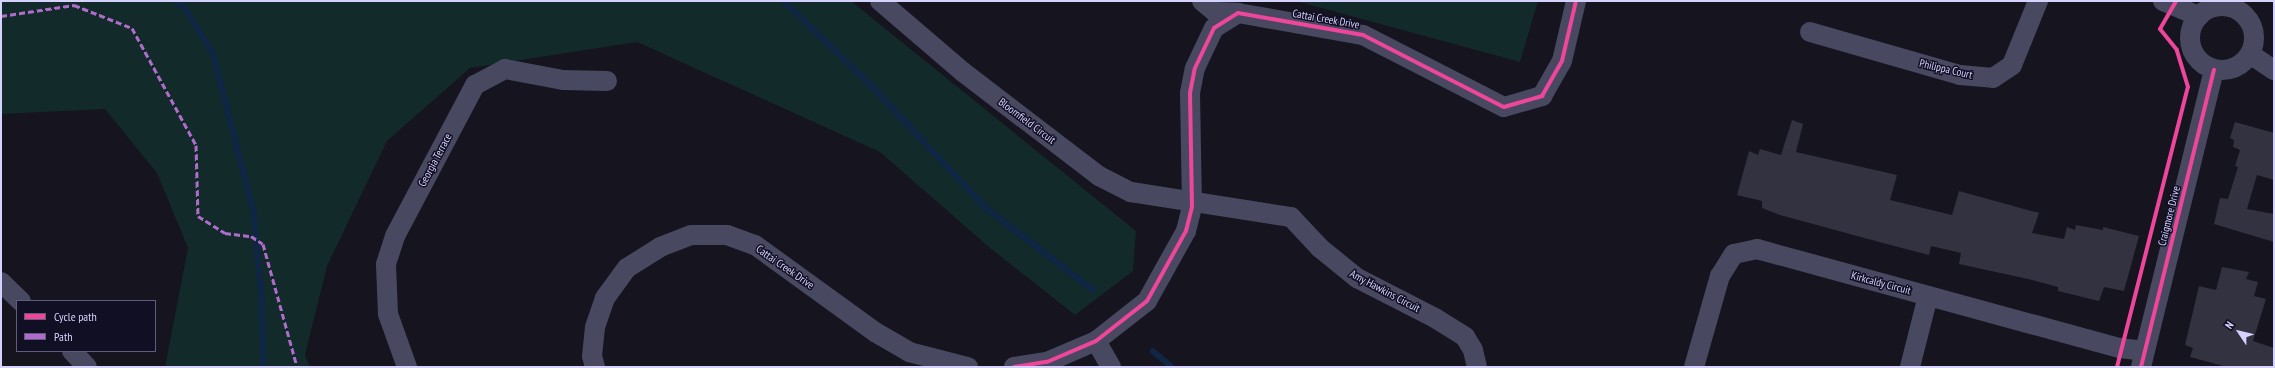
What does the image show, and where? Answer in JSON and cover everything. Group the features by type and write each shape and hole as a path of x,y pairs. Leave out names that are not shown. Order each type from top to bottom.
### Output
{"street":[{"name":"Bloomfield Circuit","path":"880,1 963,72 1099,176 1131,192 1193,201"},
{"path":"1202,1 1215,12 1238,14"},
{"name":"Cattai Creek Drive","path":"1238,14 1363,34 1504,107 1542,96 1562,61 1576,1"},
{"name":"Philippa Court","path":"1810,32 1960,75 1993,78 2012,65 2038,1"},
{"path":"2163,1 2199,16"},
{"path":"2228,3 2243,14 2249,22 2254,42 2250,54 2238,66 2214,70 2201,63 2191,45 2193,25 2199,16 2228,3"},
{"path":"1014,367 1047,362 1096,341 1147,301 1186,231 1193,201 1190,93 1195,68 1214,28 1238,14"},
{"path":"2250,54 2274,70"},
{"name":"Georgia Terrace","path":"407,367 388,314 386,264 395,236 475,85 505,69 563,80 608,81"},
{"name":"Craigmore Drive","path":"2143,359 2214,70"},
{"name":"Amy Hawkins Circuit","path":"1193,201 1291,217 1320,248 1357,278 1435,318 1465,337 1473,350 1477,367"},
{"name":"Cattai Creek Drive","path":"595,367 592,356 595,327 605,298 623,274 660,247 691,235 727,235 755,245 874,332 909,352 968,367"},
{"name":"Kirkcaldy Circuit","path":"1694,367 1720,276 1734,254 1757,249 2120,348 2143,359"},
{"path":"2,283 20,300"},
{"path":"1910,367 1928,296"},
{"path":"1096,341 1111,367"},
{"path":"73,352 86,367"}],"green space":[{"path":"1,1 851,1 1136,231 1133,271 1075,315 990,248 880,152 637,42 470,68 387,141 327,266 305,355 310,367 165,367 188,248 157,173 105,109 1,114"},
{"path":"1296,1 1538,1 1520,62"}],"building":[{"path":"1792,120 1803,124 1796,152 1897,175 1890,200 1952,215 1959,191 2039,213 2032,233 2064,239 2067,227 2075,230 2076,225 2103,230 2103,227 2139,236 2124,291 2104,287 2099,301 2058,291 2058,287 1959,264 1961,253 1931,246 1929,255 1780,215 1762,208 1762,201 1737,195 1749,151 1758,155 1760,149 1781,155"},
{"path":"2235,122 2274,133 2274,180 2257,175 2247,209 2274,214 2274,242 2214,224 2220,198 2228,199 2238,167 2235,166 2240,150 2233,147 2234,140 2230,138"},
{"path":"2222,267 2249,272 2246,279 2258,282 2254,296 2266,299 2253,341 2274,348 2274,367 2227,367 2190,357 2193,348 2185,345 2199,286 2216,290"}],"waterway":[{"path":"176,1 185,8 213,53 254,212 262,297 264,367"},
{"path":"784,1 871,85 985,207 1093,290"},
{"path":"1153,351 1172,367"}],"marked path":[{"path":"1,16 74,5 132,28 196,145 198,216 225,233 251,236 263,244 297,367"}],"cycle path":[{"path":"1014,367 1047,362 1096,341 1147,301 1186,231 1192,207 1190,93 1195,68 1214,28 1238,13 1363,35 1504,107 1542,96 1562,61 1576,1"},
{"path":"2117,367 2188,87 2177,50 2160,29 2176,1"},
{"path":"2141,367 2214,70"}]}
